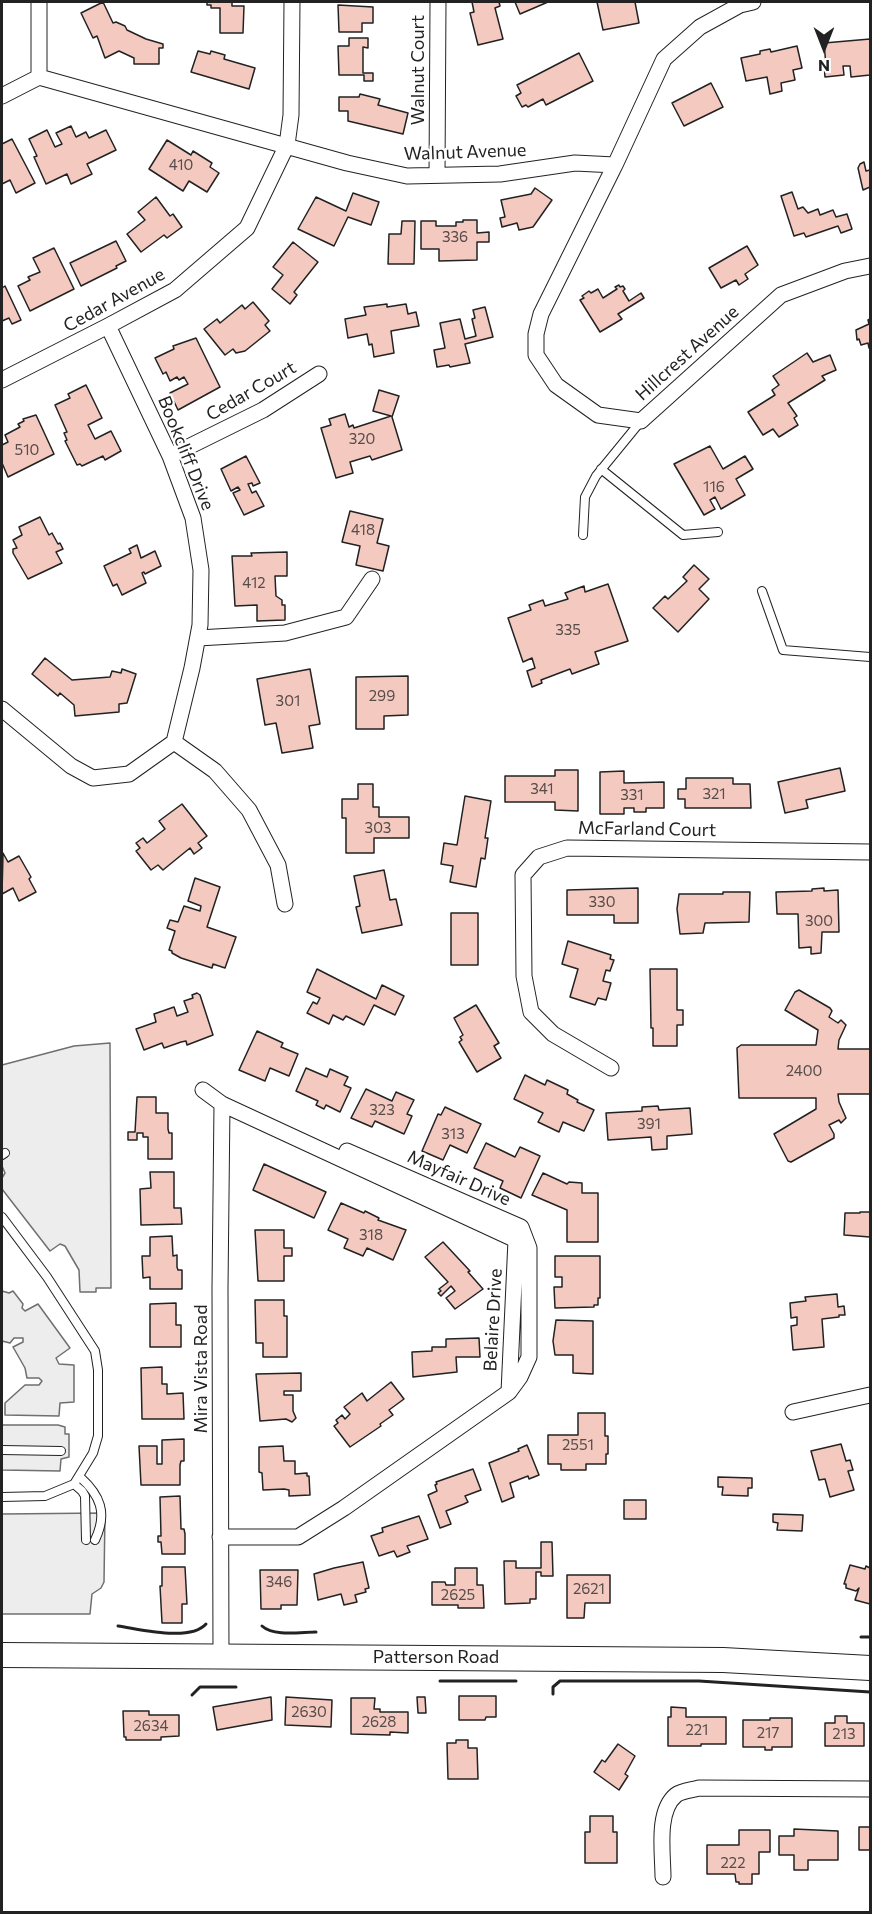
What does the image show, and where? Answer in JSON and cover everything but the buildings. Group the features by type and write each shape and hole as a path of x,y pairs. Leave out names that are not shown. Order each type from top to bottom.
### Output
{"main road":[{"name":"Patterson Road","path":"2,1655 723,1659 870,1668"}],"street":[{"path":"2,96 39,77 39,2"},
{"name":"Cedar Avenue","path":"2,380 108,327 175,290 247,228 287,145 291,115 292,2"},
{"name":"Walnut Court","path":"437,175 438,2"},
{"path":"615,165 664,59 699,27 740,5 753,2"},
{"name":"Walnut Avenue","path":"39,77 347,163 407,176 500,174 575,163 615,165"},
{"name":"Hillcrest Avenue","path":"615,165 541,314 536,334 536,355 556,385 598,415 641,421 781,295 845,271 870,266"},
{"name":"Bookcliff Drive","path":"108,327 170,456 193,518 201,570 200,625 174,742"},
{"name":"Cedar Court","path":"170,456 263,410 319,374"},
{"path":"198,638 285,633 346,617 372,579"},
{"path":"2,709 71,766 93,778 129,774 174,742 215,771 249,810 278,865 285,904"},
{"name":"McFarland Court","path":"611,1068 554,1034 531,1012 524,976 523,875 539,857 567,848 870,852"},
{"path":"203,1090 222,1104"},
{"name":"Belaire Drive","path":"220,1537 298,1537 344,1508 509,1392 516,1240 222,1104"},
{"name":"Mira Vista Road","path":"221,1658 222,1104"},
{"path":"793,1412 870,1395"},
{"path":"663,1878 662,1825 667,1806 677,1794 699,1788 870,1789"}],"lane":[{"path":"583,535 585,496 601,469 641,421"},
{"path":"601,469 683,535 718,532"},
{"path":"762,591 783,650 870,657"},
{"path":"2,1218 47,1277 95,1351 98,1370 98,1436 93,1453 80,1477 74,1484 45,1496 2,1497"},
{"path":"2,1450 61,1450"},
{"path":"80,1477 96,1492 99,1500 100,1530 95,1540"},
{"path":"74,1484 85,1496 86,1540"}],"shaded area":[{"path":"110,1043 111,1288 96,1288 96,1292 80,1292 79,1270 65,1246 60,1244 50,1251 2,1189 2,1178 5,1173 2,1166 2,1065 74,1046"},
{"path":"2,1291 9,1293 13,1291 23,1304 22,1308 25,1311 38,1304 70,1348 56,1358 59,1364 74,1365 74,1402 60,1403 59,1416 5,1415 5,1403 25,1385 39,1385 42,1381 39,1378 27,1378 25,1368 13,1347 23,1342 23,1338 14,1338 10,1343 2,1341"},
{"path":"2,1425 65,1427 65,1434 69,1434 69,1457 61,1459 60,1471 2,1470"},
{"path":"105,1513 104,1582 101,1588 92,1594 90,1614 2,1614 2,1514"}],"wall":[{"path":"118,1626 177,1633 199,1629 206,1624"},
{"path":"262,1626 280,1633 316,1632"},
{"path":"861,1637 870,1637"},
{"path":"440,1681 516,1681"},
{"path":"553,1694 553,1687 560,1681 699,1681 870,1692"},
{"path":"192,1695 200,1687 236,1687"}]}
